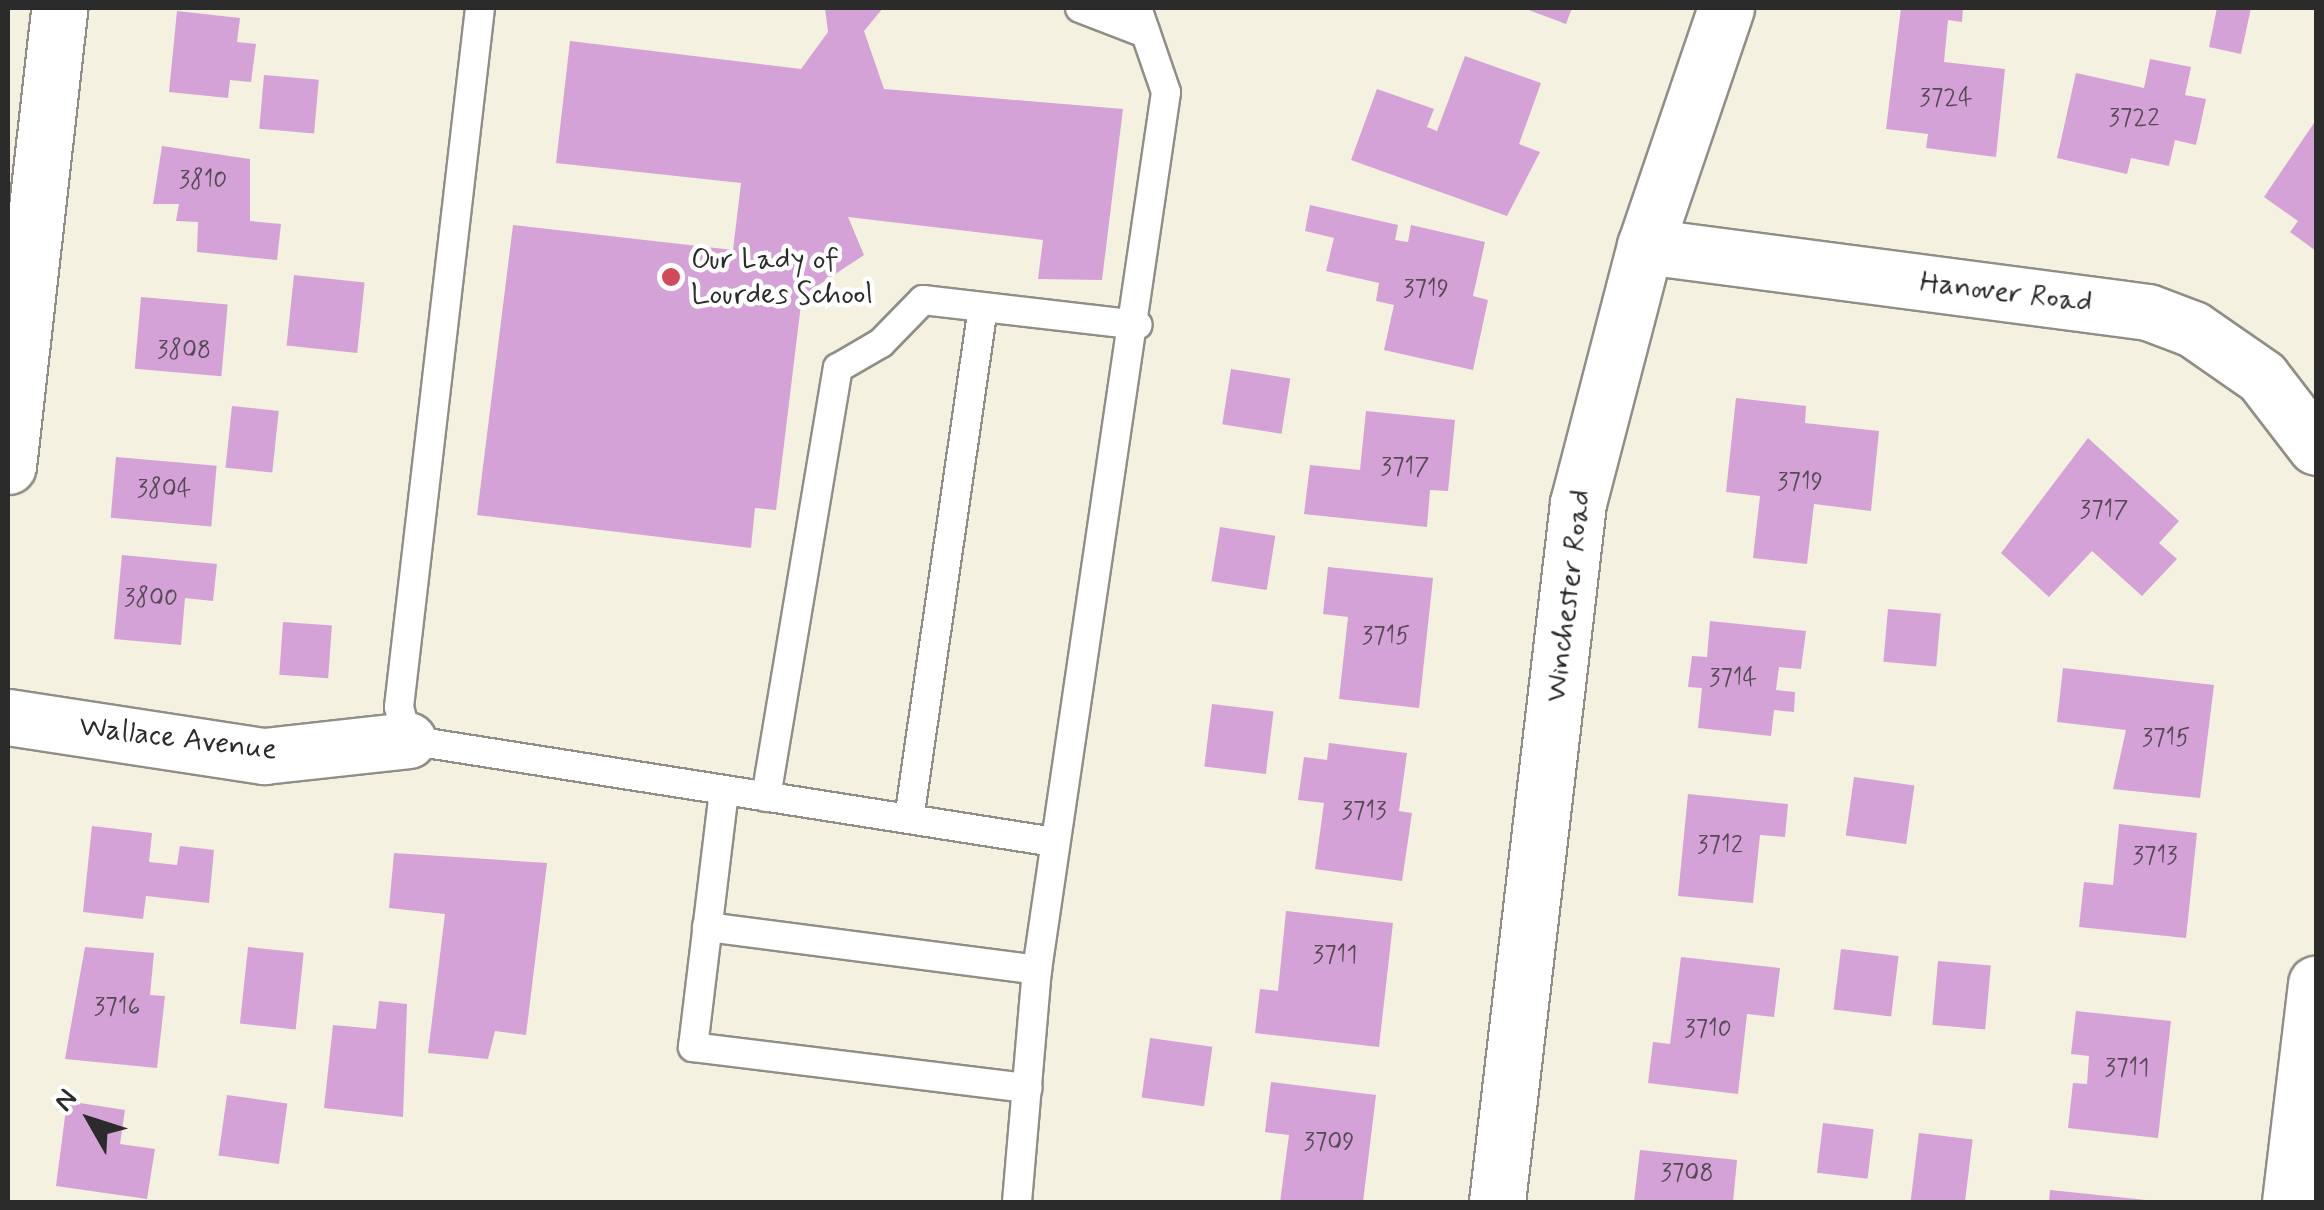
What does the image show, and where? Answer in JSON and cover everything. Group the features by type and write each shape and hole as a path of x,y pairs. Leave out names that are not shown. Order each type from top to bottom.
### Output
{"street":[{"path":"8,466 59,8"},
{"name":"Winchester Road","path":"1497,1202 1578,504 1644,246 1726,8"},
{"name":"Hanover Road","path":"1644,246 2148,312 2249,367 2316,446"},
{"name":"Wallace Avenue","path":"8,717 264,756 408,740"},
{"path":"2290,1202 2316,984"}],"lane":[{"path":"480,8 398,708 408,740 1054,842"},
{"path":"1016,1202 1037,970 1054,842 1138,325 1166,92 1141,20 1080,8"},
{"path":"766,798 838,368 881,343 923,300 1138,325"},
{"path":"908,819 984,306"},
{"path":"724,791 693,1047 1028,1088"},
{"path":"707,926 1037,970"}],"building":[{"name":"Our Lady of Lourdes School","path":"825,8 883,8 864,31 884,89 1123,109 1102,280 1038,279 1043,240 848,217 864,255 802,296 776,510 755,508 751,548 477,515 513,225 733,250 741,183 556,163 570,41 801,69 828,32"},
{"path":"1523,8 1572,8 1566,24"},
{"path":"1901,8 1963,8 1962,22 1948,20 1944,62 2005,69 1996,157 1926,148 1928,134 1886,129"},
{"path":"2217,8 2251,8 2241,54 2209,47"},
{"path":"177,11 240,18 237,42 256,44 251,82 230,80 228,98 169,92"},
{"path":"1465,56 1541,83 1519,144 1540,152 1507,216 1351,160 1377,89 1434,109 1427,127 1437,131"},
{"path":"2150,59 2191,67 2185,95 2206,99 2196,145 2175,140 2169,166 2131,158 2127,174 2057,158 2076,73 2144,88"},
{"path":"264,75 319,80 314,134 259,129"},
{"path":"2316,120 2316,251 2290,232 2298,221 2264,197"},
{"path":"162,146 250,159 250,221 281,224 277,260 197,252 198,222 176,221 179,204 153,204"},
{"path":"1310,205 1398,225 1395,240 1408,242 1411,225 1485,242 1473,296 1488,300 1473,370 1384,350 1394,305 1376,301 1379,283 1326,271 1334,238 1305,231"},
{"path":"294,275 365,282 357,353 287,346"},
{"path":"141,297 228,305 221,376 135,369"},
{"path":"1231,369 1290,378 1282,434 1222,424"},
{"path":"1736,398 1806,406 1805,423 1879,431 1871,511 1814,504 1807,564 1753,558 1760,496 1726,492"},
{"path":"232,406 279,411 272,473 226,468"},
{"path":"1366,411 1455,420 1448,491 1430,490 1427,527 1304,514 1310,465 1360,470"},
{"path":"2088,438 2179,521 2159,543 2177,559 2142,596 2092,551 2049,597 2001,553"},
{"path":"116,457 217,466 211,527 111,518"},
{"path":"1220,527 1275,536 1267,590 1211,581"},
{"path":"122,555 217,564 213,601 185,598 181,645 114,639"},
{"path":"1328,567 1433,578 1419,708 1339,699 1348,617 1323,614"},
{"path":"1888,609 1941,614 1936,666 1883,662"},
{"path":"1710,621 1806,631 1801,669 1779,667 1776,690 1795,692 1794,712 1774,710 1771,736 1698,728 1702,688 1688,687 1692,656 1707,657"},
{"path":"283,622 332,625 328,678 279,675"},
{"path":"2063,668 2214,685 2200,798 2113,789 2126,730 2057,722"},
{"path":"1212,704 1274,712 1266,774 1204,767"},
{"path":"1329,743 1407,753 1399,811 1412,813 1402,881 1315,869 1324,803 1298,800 1304,757 1327,760"},
{"path":"1854,777 1914,785 1906,844 1846,835"},
{"path":"1688,794 1788,804 1785,837 1760,835 1753,903 1678,896"},
{"path":"2119,824 2197,833 2186,938 2079,927 2084,882 2113,885"},
{"path":"92,826 152,833 149,862 177,865 180,846 214,850 209,903 146,896 143,919 83,912"},
{"path":"394,853 547,863 526,1035 495,1031 488,1059 428,1053 445,914 389,908"},
{"path":"1286,911 1393,923 1379,1047 1255,1033 1260,989 1278,991"},
{"path":"85,947 154,953 150,995 165,996 157,1068 65,1059"},
{"path":"248,947 304,953 296,1029 240,1024"},
{"path":"1841,949 1899,956 1891,1017 1834,1010"},
{"path":"1681,957 1780,968 1774,1017 1747,1014 1738,1094 1648,1083 1653,1042 1670,1044"},
{"path":"1938,961 1991,966 1985,1029 1932,1025"},
{"path":"379,1001 407,1004 403,1117 324,1108 333,1025 376,1029"},
{"path":"2076,1011 2171,1021 2158,1138 2068,1128 2073,1083 2087,1084 2089,1056 2071,1054"},
{"path":"1150,1038 1212,1047 1204,1106 1142,1097"},
{"path":"1271,1082 1376,1095 1363,1202 1280,1202 1289,1135 1265,1132"},
{"path":"227,1095 287,1103 279,1164 219,1155"},
{"path":"67,1101 125,1110 120,1144 155,1149 147,1199 56,1186"},
{"path":"1823,1123 1874,1129 1868,1179 1817,1173"},
{"path":"1919,1133 1973,1140 1965,1202 1911,1201"},
{"path":"1640,1150 1737,1160 1733,1202 1634,1202"},
{"path":"2050,1190 2146,1200 2146,1202 2049,1202"}],"place":[{"name":"Our Lady of Lourdes School","path":"671,277"}]}
